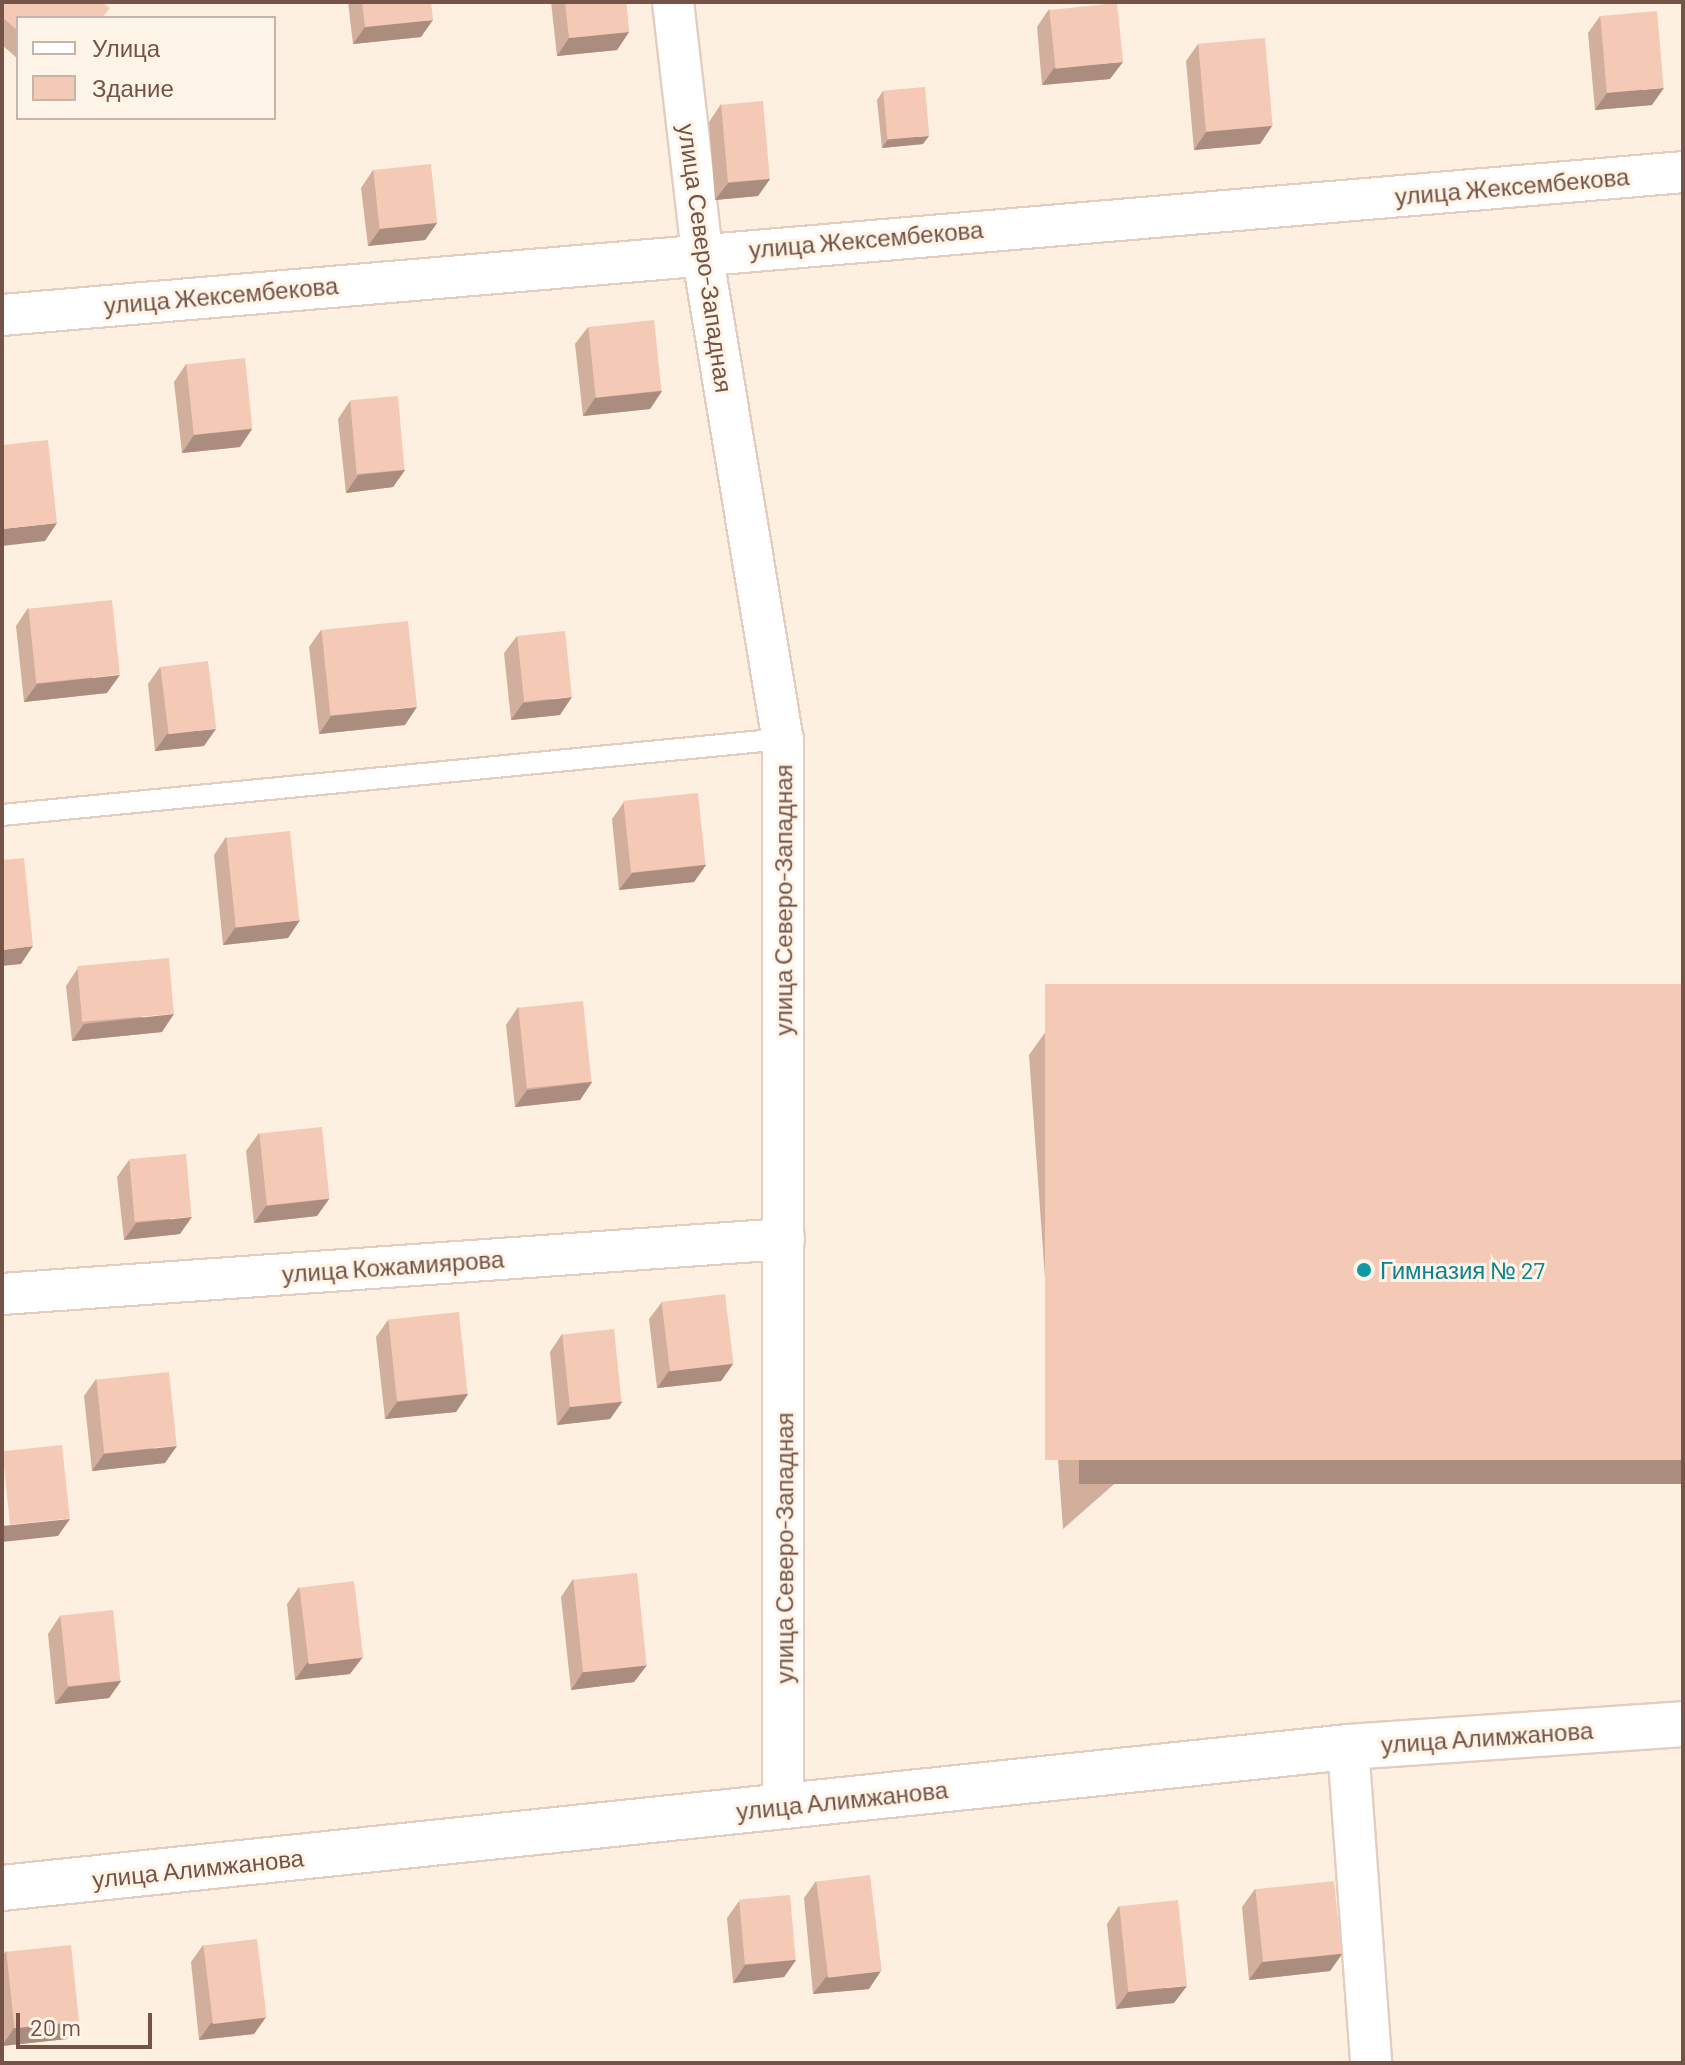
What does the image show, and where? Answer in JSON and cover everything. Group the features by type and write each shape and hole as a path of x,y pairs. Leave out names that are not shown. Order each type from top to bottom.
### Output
{"street":[{"name":"улица Северо-Западная","path":"673,2 702,252 783,739 783,1806"},
{"name":"улица Жексембекова","path":"2,315 702,252 1683,172"},
{"name":"улица Кожамиярова","path":"2,1294 784,1239"},
{"name":"улица Алимжанова","path":"2,1888 1348,1747 1683,1724"},
{"path":"1348,1747 1371,2063"}],"lane":[{"path":"2,815 783,739"}],"building":[{"path":"2,2 102,2 110,8 104,16 16,16 16,29 2,17"},
{"path":"362,2 431,2 433,20 365,27"},
{"path":"565,2 626,2 629,32 569,38"},
{"path":"1117,3 1123,62 1056,69 1049,10"},
{"path":"1657,11 1664,88 1607,93 1600,16"},
{"path":"1265,38 1273,126 1206,132 1198,44"},
{"path":"925,87 929,136 887,139 883,91"},
{"path":"763,101 770,179 728,182 721,105"},
{"path":"431,164 437,223 379,229 373,170"},
{"path":"654,320 661,391 596,398 588,327"},
{"path":"245,358 252,429 194,435 186,364"},
{"path":"398,396 404,470 357,474 350,400"},
{"path":"48,440 57,523 2,529 2,445"},
{"path":"112,600 120,675 36,683 28,609"},
{"path":"408,621 417,707 330,716 321,630"},
{"path":"565,631 572,697 524,702 517,636"},
{"path":"208,661 216,728 169,734 160,667"},
{"path":"698,793 706,865 631,872 623,801"},
{"path":"290,831 299,921 236,927 226,838"},
{"path":"24,858 33,946 2,950 2,860"},
{"path":"169,958 174,1014 82,1022 77,966"},
{"name":"Гимназия № 27","path":"1045,984 1683,984 1683,1460 1045,1460"},
{"path":"583,1001 591,1082 527,1088 518,1008"},
{"path":"322,1127 330,1199 267,1205 259,1134"},
{"path":"186,1154 191,1217 135,1222 129,1159"},
{"path":"725,1294 734,1363 670,1371 661,1302"},
{"path":"459,1312 468,1394 397,1401 388,1319"},
{"path":"614,1329 622,1402 570,1407 562,1334"},
{"path":"169,1372 177,1446 104,1453 96,1380"},
{"path":"62,1445 70,1519 10,1525 2,1451"},
{"path":"637,1573 647,1665 583,1672 573,1580"},
{"path":"354,1581 363,1657 309,1664 299,1588"},
{"path":"113,1610 120,1681 68,1686 60,1616"},
{"path":"870,1875 882,1971 828,1978 816,1882"},
{"path":"1334,1881 1342,1954 1263,1962 1255,1889"},
{"path":"790,1895 796,1960 745,1964 739,1899"},
{"path":"1178,1900 1187,1986 1128,1992 1119,1906"},
{"path":"257,1939 267,2017 213,2024 203,1946"},
{"path":"71,1945 79,2022 14,2028 6,1952"}],"place":[{"name":"Гимназия № 27","path":"1364,1270"}]}
